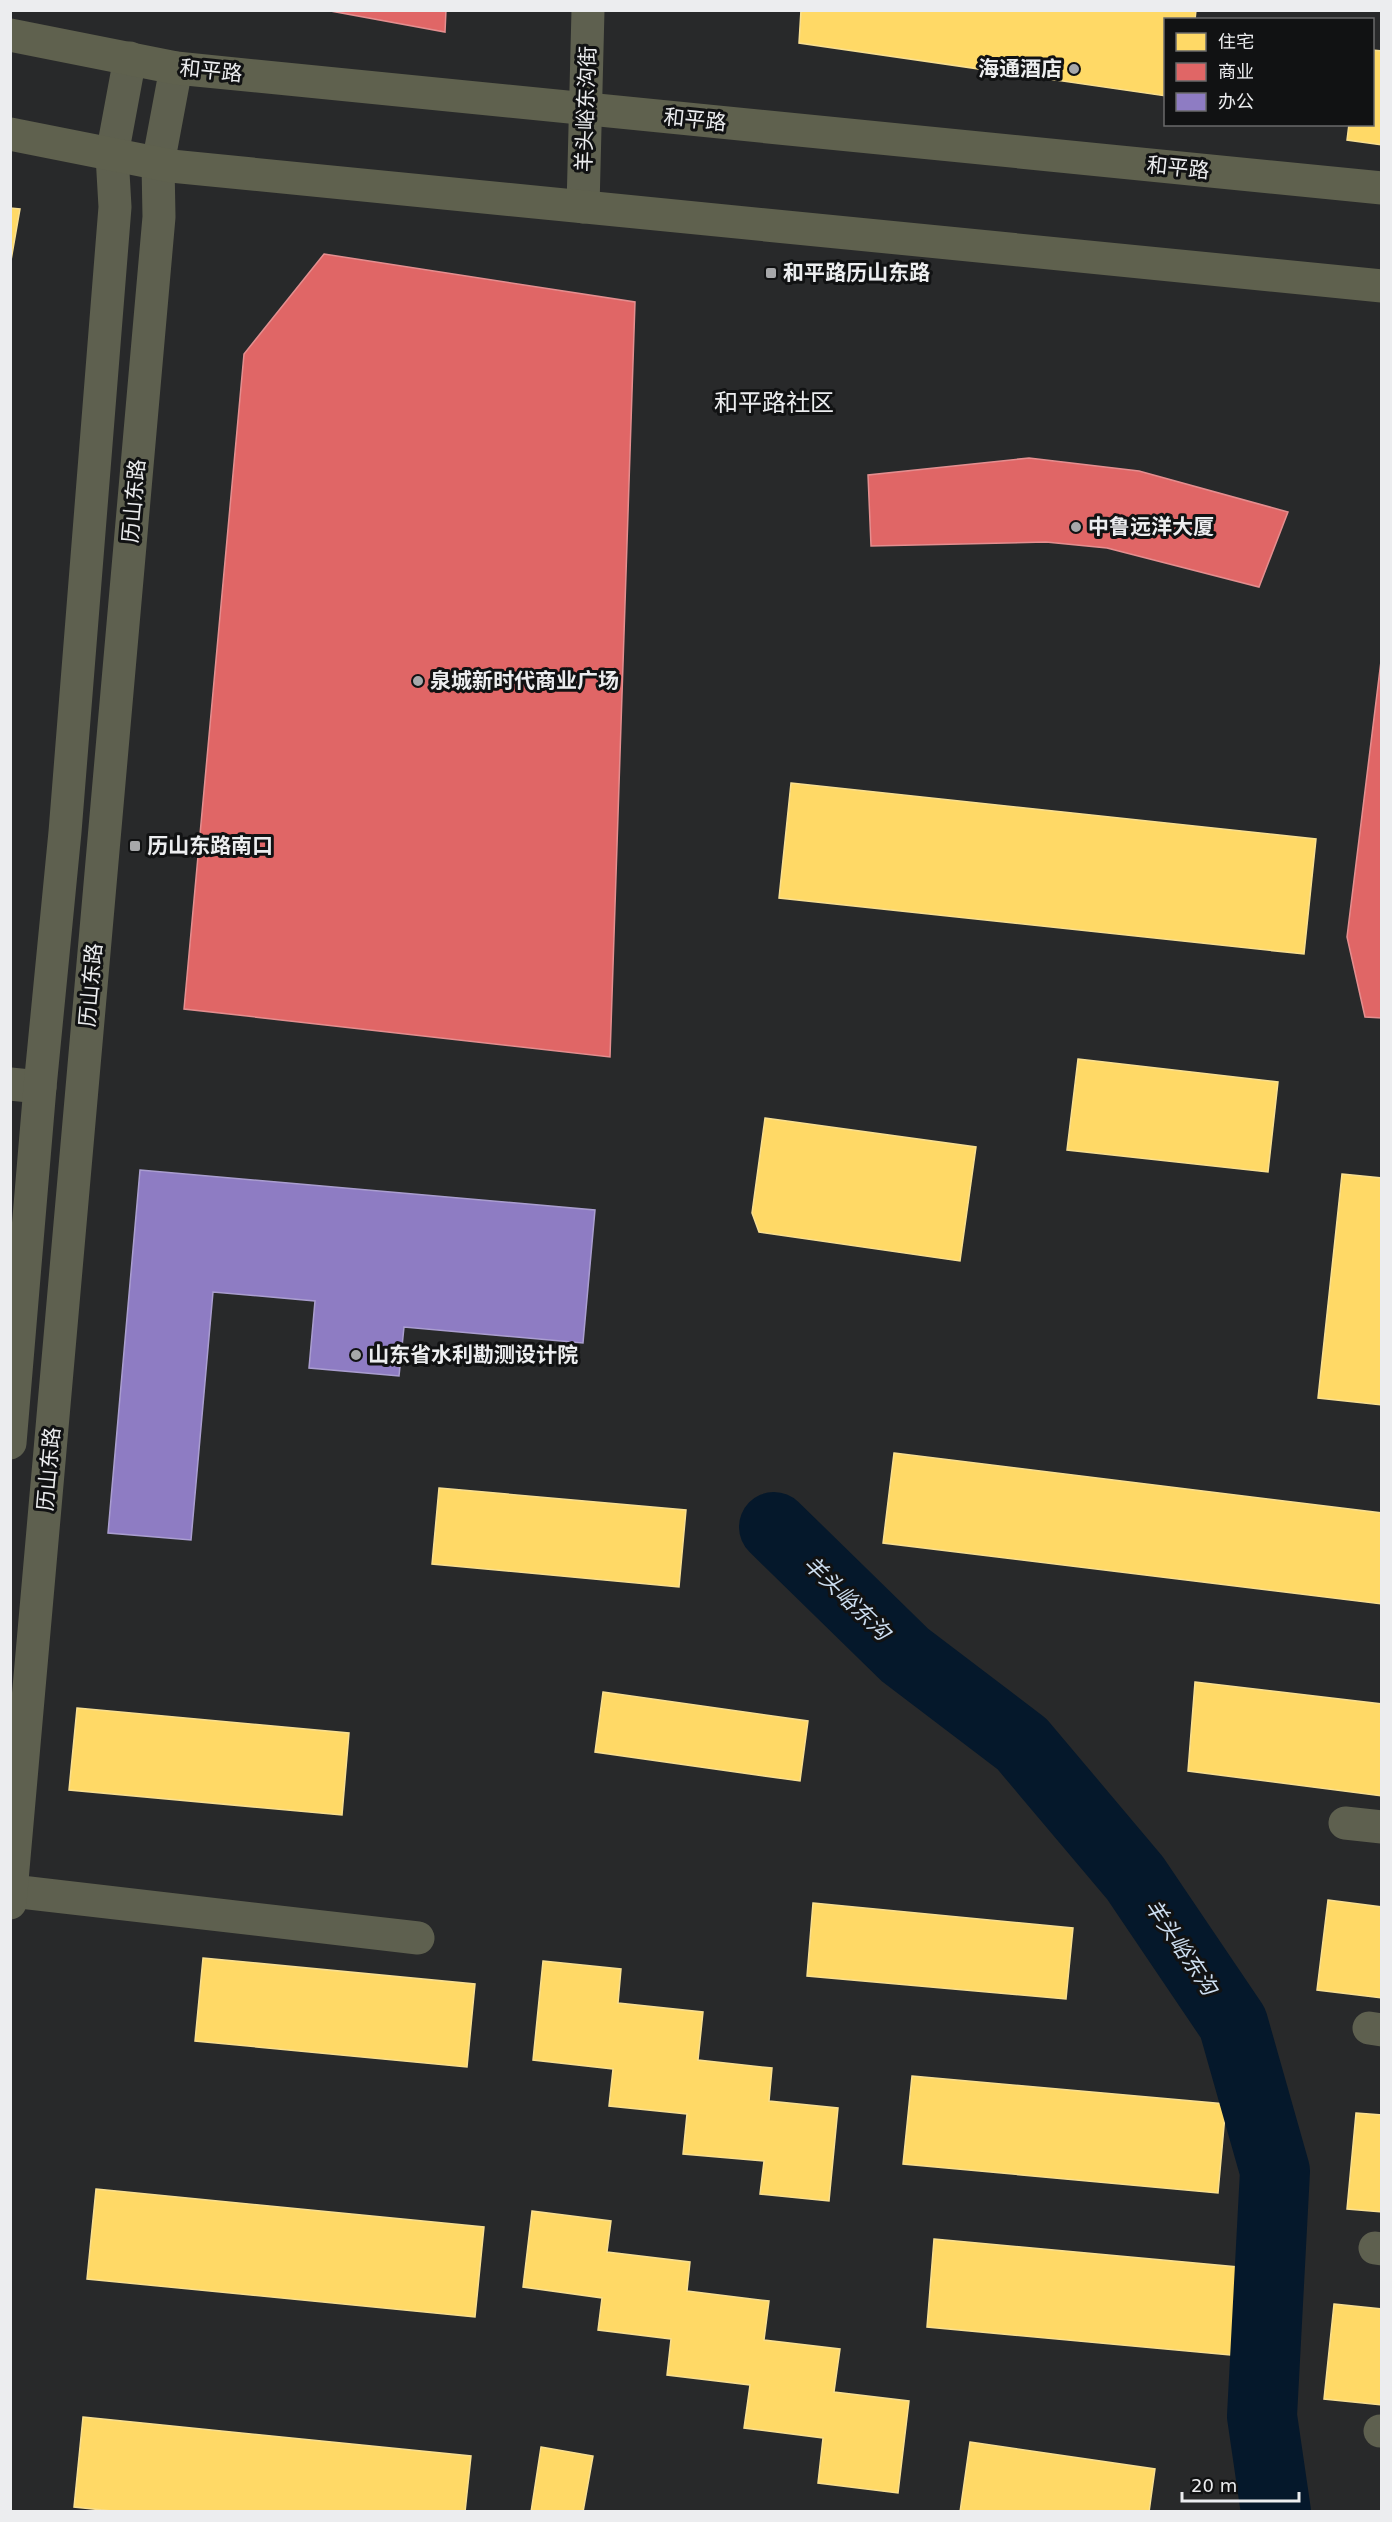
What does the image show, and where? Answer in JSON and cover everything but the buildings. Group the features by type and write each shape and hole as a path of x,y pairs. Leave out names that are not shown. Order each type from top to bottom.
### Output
{"main road":[{"name":"和平路","path":"10,35 176,68 1382,188"},
{"path":"10,134 158,164 1382,286"}],"street":[{"name":"羊头峪东沟街","path":"583,207 588,10"},
{"name":"历山东路","path":"10,1443 25,1085 65,832 115,207 112,154 130,58"},
{"name":"历山东路","path":"11,1897 159,217 158,164 176,68"},
{"path":"1345,1823 1382,1827"},
{"path":"11,1897 418,1938"}],"waterway":[{"name":"羊头峪东沟","path":"774,1527 905,1655 1022,1744 1135,1878 1233,2023 1275,2171 1262,2416 1276,2512"}],"place":[{"name":"海通酒店","path":"1074,69"},
{"name":"和平路历山东路","path":"771,273"},
{"name":"中鲁远洋大厦","path":"1076,527"},
{"name":"泉城新时代商业广场","path":"418,681"},
{"name":"历山东路南口","path":"135,846"},
{"name":"山东省水利勘测设计院","path":"356,1355"}],"district":[{"name":"和平路社区","path":"774,403"}]}
